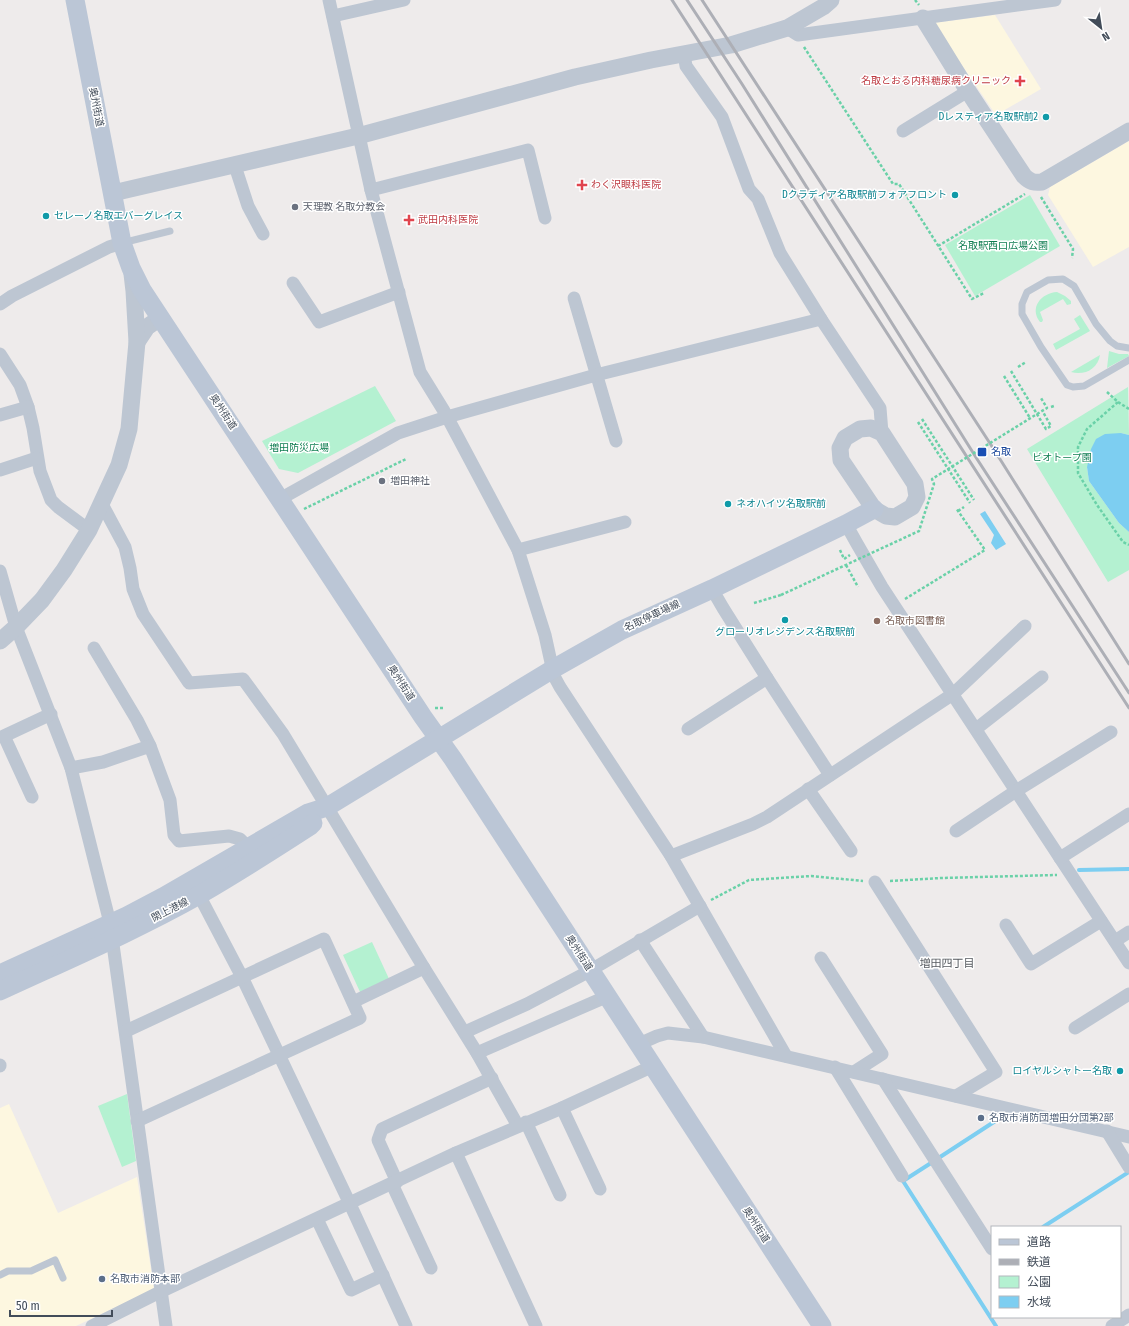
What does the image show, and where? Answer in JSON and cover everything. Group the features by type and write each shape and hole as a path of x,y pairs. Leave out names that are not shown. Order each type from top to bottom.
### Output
{"main road":[{"name":"奥州街道","path":"75,0 122,243 131,268 142,290 591,970 822,1326"},
{"name":"名取停車場線","path":"438,738 553,669 622,630 846,524 874,509"},
{"name":"閖上港線","path":"0,974 112,931 199,895 310,826 328,807 438,738"},
{"name":"閖上港線","path":"0,991 112,931 127,916 163,897 308,813 328,807"}],"street":[{"path":"329,0 371,190 420,372 447,417 518,550 545,635 554,676 671,856 786,1056"},
{"path":"333,16 404,0"},
{"path":"792,31 831,0"},
{"path":"113,193 235,166 358,136 576,77 792,31 923,18 1055,0"},
{"path":"923,18 968,91 1024,176 1030,181 1036,183 1042,182 1129,131"},
{"path":"684,54 686,66 722,117 749,189 758,199 780,253 821,319 880,408 882,433 915,484 917,497 912,507 895,517 886,516 874,509 842,460 840,448 845,438 860,429 871,428 882,433"},
{"path":"903,132 968,91"},
{"path":"371,190 528,150 545,218"},
{"path":"235,166 248,206 262,234"},
{"path":"0,304 12,296 109,247 122,243"},
{"path":"0,641 42,600 64,570 89,530 119,465 129,429 137,342 131,268"},
{"path":"293,283 319,322 399,292"},
{"path":"574,298 616,441"},
{"path":"137,342 147,327 160,318"},
{"path":"280,499 398,433 447,417 596,375 821,319"},
{"path":"0,354 20,385 28,407 40,471 51,500 58,508 89,530"},
{"path":"0,415 28,407"},
{"path":"0,470 37,458"},
{"path":"102,504 125,547 130,568 132,589 143,614 189,683 243,679 283,734 424,968 522,1124 560,1195"},
{"path":"518,550 625,522"},
{"path":"846,524 894,605 1129,963"},
{"path":"0,571 16,627 71,768 112,931 166,1326"},
{"path":"712,588 767,678 830,775"},
{"path":"671,856 753,824 766,817 953,694 1025,626"},
{"path":"94,648 137,720 150,746 170,800 174,835 179,841 229,836 240,839 248,847"},
{"path":"976,729 1042,677"},
{"path":"688,729 767,678"},
{"path":"32,797 4,736 51,714"},
{"path":"956,831 1016,791 1111,732"},
{"path":"71,768 103,762 150,746"},
{"path":"808,789 851,851"},
{"path":"1060,858 1129,814"},
{"path":"875,882 996,1072 956,1096"},
{"path":"199,895 242,977 350,1204 406,1326"},
{"path":"465,1032 527,1004 591,970 700,906"},
{"path":"1006,925 1031,964 1101,920"},
{"path":"1114,941 1129,932"},
{"path":"126,1030 324,939 360,1018 137,1121"},
{"path":"640,940 703,1037"},
{"path":"821,958 882,1054 854,1072"},
{"path":"353,1002 424,968"},
{"path":"1075,1028 1129,994"},
{"path":"477,1053 608,996"},
{"path":"639,1044 668,1033 703,1037 1129,1136"},
{"path":"92,1326 162,1291 456,1153 562,1108 653,1066"},
{"path":"834,1067 902,1176"},
{"path":"431,1268 394,1183 378,1140 382,1129 492,1078"},
{"path":"883,1079 991,1247"},
{"path":"562,1108 600,1189"},
{"path":"1107,1131 1129,1167"},
{"path":"456,1153 536,1326"},
{"path":"317,1219 351,1290 383,1275"},
{"path":"1112,1326 1129,1316"}],"lane":[{"path":"122,243 170,231"},
{"path":"1129,348 1117,346 1110,341 1096,324 1074,286 1063,279 1048,280 1027,292 1022,304 1022,314 1041,347 1067,385 1072,387 1084,386 1129,360"},
{"path":"0,1274 8,1271 31,1271 55,1260 63,1278"}],"path":[{"path":"792,31 893,184 898,184 972,299 984,293"},
{"path":"938,246 1029,192"},
{"path":"1040,195 1073,249 1072,258"},
{"path":"1018,367 1026,362"},
{"path":"1011,371 1046,429 1051,426 1043,412"},
{"path":"1004,376 1030,418"},
{"path":"1107,392 1129,409"},
{"path":"754,603 781,595 919,531 934,484 932,479 1047,408 1041,398"},
{"path":"1118,402 1087,429 1078,447 1078,473 1101,512 1123,542 1129,545"},
{"path":"922,419 974,500"},
{"path":"918,422 970,503"},
{"path":"305,508 406,459"},
{"path":"958,511 964,507"},
{"path":"894,605 984,550 956,508"},
{"path":"840,550 844,558 850,555"},
{"path":"846,565 858,587"}],"shaded area":[{"path":"995,15 1041,89 996,115 933,23"},
{"path":"1129,141 1129,247 1093,267 1048,195 1050,187"},
{"path":"9,1104 58,1213 137,1177 154,1289 76,1326 0,1326 0,1108"}],"green space":[{"name":"名取駅西口広場公園","path":"1030,195 1060,246 975,296 945,245"},
{"path":"1057,292 1071,301 1071,304 1067,305 1063,299 1040,312 1043,320 1040,322 1036,312 1038,302 1046,295"},
{"path":"1080,315 1090,331 1056,350 1053,344 1080,329 1074,319"},
{"path":"1109,351 1119,354 1128,354 1129,356 1107,368"},
{"path":"1100,355 1099,360 1090,370 1081,373 1071,372"},
{"name":"増田防災広場","path":"375,386 396,421 298,473 279,469 262,441"},
{"name":"ビオトープ園","path":"1128,387 1129,435 1121,433 1087,467 1089,481 1119,523 1129,532 1129,570 1108,582 1027,449"},
{"path":"372,942 390,981 361,994 343,955"},
{"path":"127,1094 136,1161 122,1167 98,1106"}],"water":[{"path":"1121,433 1129,435 1129,532 1119,523 1089,481 1087,467 1091,449 1096,439 1105,434"},
{"path":"985,511 1006,544 996,550 991,543 994,535 980,514"}],"waterway":[{"path":"1079,870 1129,869"},
{"path":"937,1159 1000,1118"},
{"path":"931,1163 903,1181 996,1326"},
{"path":"1045,1226 1129,1172"}],"railway":[{"path":"672,0 1129,708"},
{"path":"687,0 742,84 977,459 1129,693"},
{"path":"702,0 993,448 1129,664"}],"place":[{"name":"名取とおる内科糖尿病クリニック","path":"1020,81"},
{"name":"Dレスティア名取駅前2","path":"1046,117"},
{"name":"わく沢眼科医院","path":"582,185"},
{"name":"Dクラディア名取駅前フォアフロント","path":"955,195"},
{"name":"天理教 名取分教会","path":"295,207"},
{"name":"セレーノ名取エバーグレイス","path":"46,216"},
{"name":"武田内科医院","path":"409,220"},
{"name":"名取","path":"982,452"},
{"name":"増田神社","path":"382,481"},
{"name":"ネオハイツ名取駅前","path":"728,504"},
{"name":"グローリオレジデンス名取駅前","path":"785,620"},
{"name":"名取市図書館","path":"877,621"},
{"name":"ロイヤルシャトー名取","path":"1120,1071"},
{"name":"名取市消防団増田分団第2部","path":"981,1118"},
{"name":"名取市消防本部","path":"102,1279"}],"district":[{"name":"増田四丁目","path":"947,963"}]}
